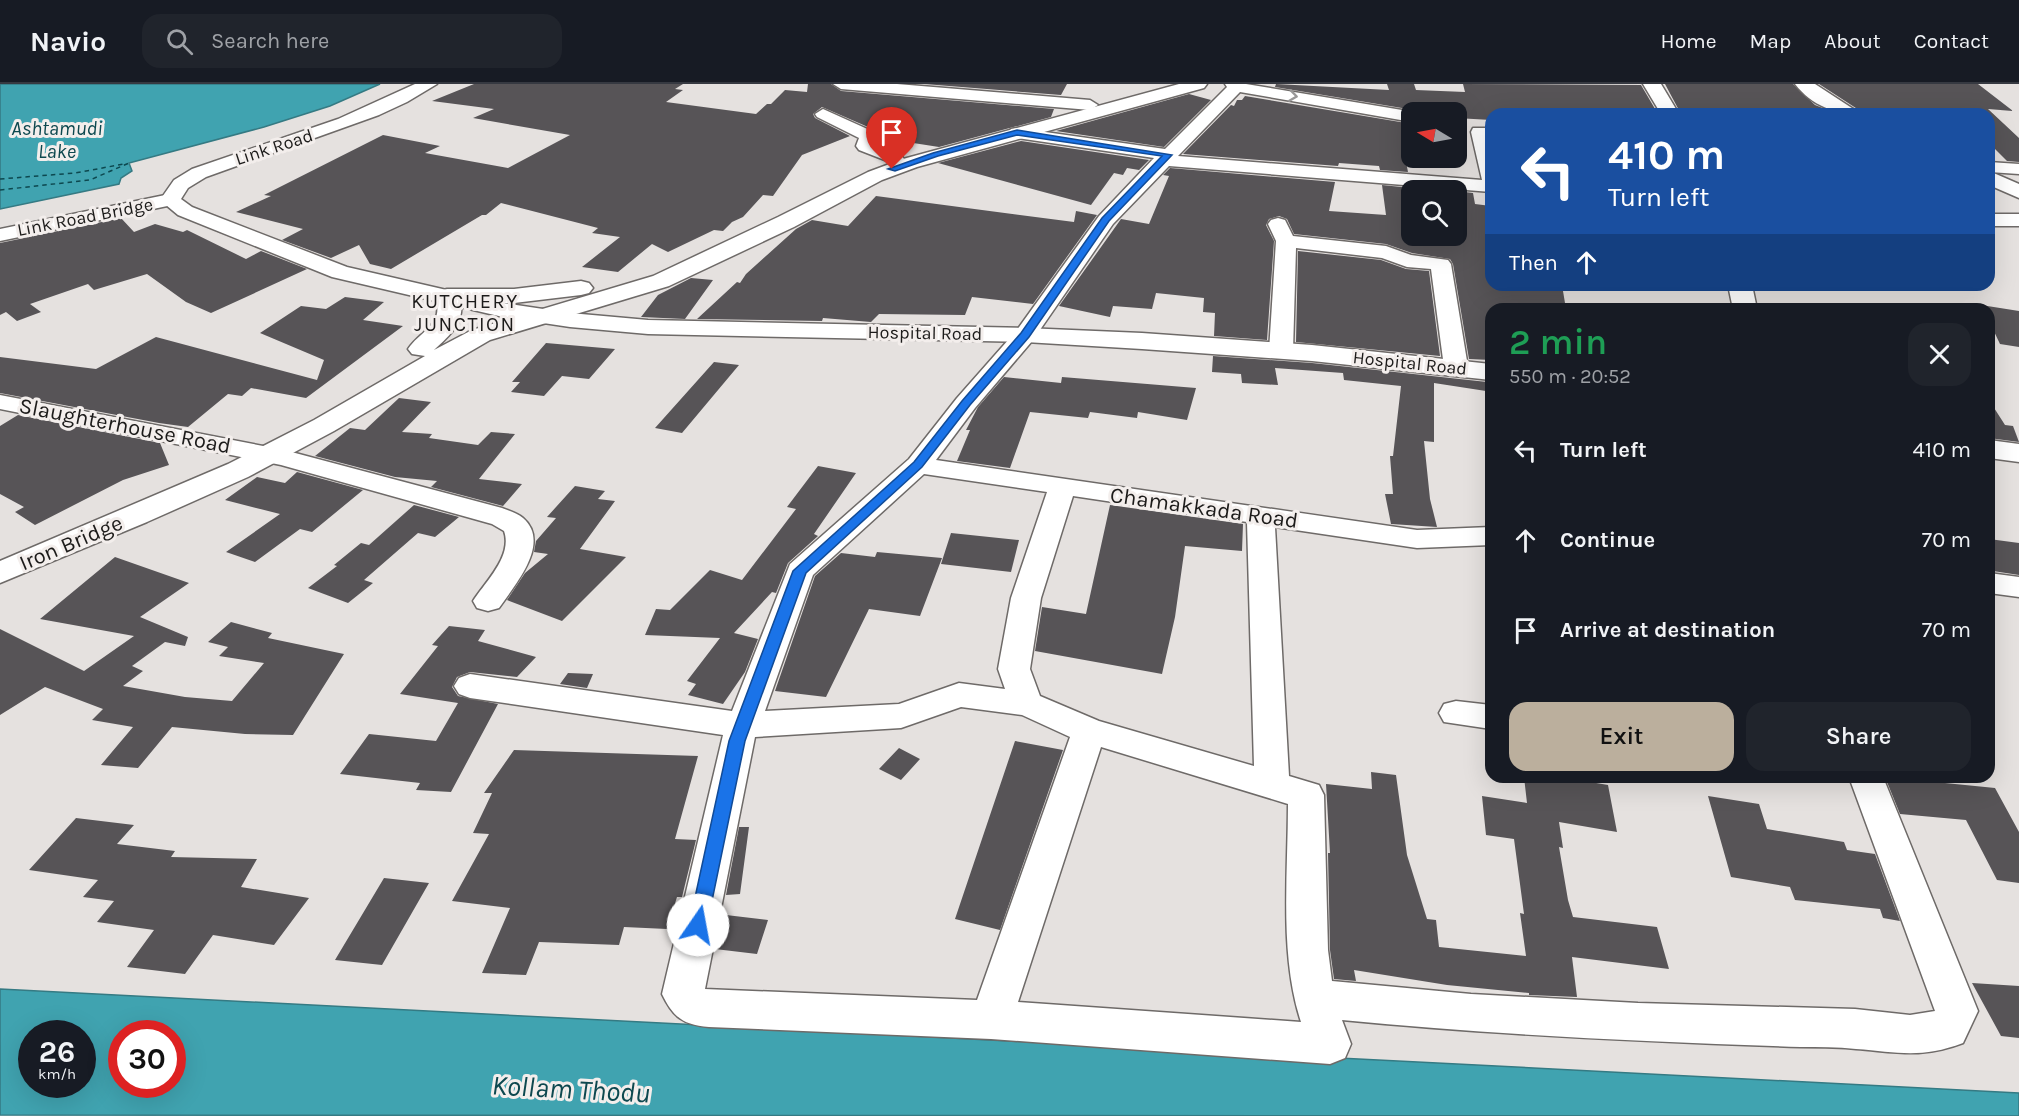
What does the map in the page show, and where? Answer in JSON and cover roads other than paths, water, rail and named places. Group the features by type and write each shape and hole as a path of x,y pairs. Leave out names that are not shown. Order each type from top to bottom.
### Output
{"main road":[{"name":"Link Road","path":"170,200 181,184 199,173 344,124 402,99 428,84"},
{"path":"260,452 421,349 452,331 503,310 597,287 661,268 848,177 895,159 1165,84"},
{"path":"0,552 210,469 260,452 345,415 453,349 481,335 661,281 786,222 875,176 936,155 1198,84"},
{"path":"1652,84 1666,108"},
{"path":"1804,84 1821,98 1840,108"},
{"path":"1995,180 2019,192"},
{"path":"170,200 186,211 340,272 503,310"},
{"path":"447,296 514,296 597,287"},
{"path":"421,349 451,318 452,306 447,296"},
{"name":"Hospital Road","path":"503,310 648,327 1025,335 1281,351 1485,371"},
{"path":"1995,450 2019,453"},
{"name":"Iron Bridge","path":"0,573 141,513 260,452"}],"street":[{"path":"841,84 1090,105"},
{"path":"470,686 743,725 901,716 960,695 1027,704 1089,731 1306,795 1308,950 1314,998 1330,1044 991,1020 708,1012 687,1002 683,994 737,741 743,725 800,571 918,465 966,403 1025,335 1106,220 1235,85 1401,115"},
{"path":"823,114 868,136 865,146 895,159"},
{"path":"1479,132 1485,156"},
{"path":"1017,133 1165,158 1485,185"},
{"path":"1995,167 2019,169"},
{"name":"Link Road Bridge","path":"0,235 111,210 170,200"},
{"path":"1995,220 2019,220"},
{"path":"1281,351 1282,232 1386,252 1407,261 1441,264 1456,367"},
{"name":"Slaughterhouse Road","path":"0,402 260,452 492,514 507,520 517,529 520,542 516,558 488,601"},
{"name":"Chamakkada Road","path":"918,465 1417,539 1485,536"},
{"path":"1027,704 1014,669 1026,598 1062,487"},
{"path":"1261,515 1272,786"},
{"path":"1995,584 2019,587"},
{"path":"1456,713 1485,716"},
{"path":"991,1020 1089,731"},
{"path":"1314,998 1472,1013 1638,1022 1855,1029 1910,1035 1948,1029 1957,1011 1868,783"}],"water":[{"name":"Ashtamudi Lake","path":"0,84 380,84 330,106 264,127 129,163 132,171 121,178 119,184 0,209"},
{"name":"Kollam Thodu","path":"0,989 2019,1093 2019,1116 0,1115"}],"district":[{"name":"KUTCHERY JUNCTION","path":"465,312"}]}
